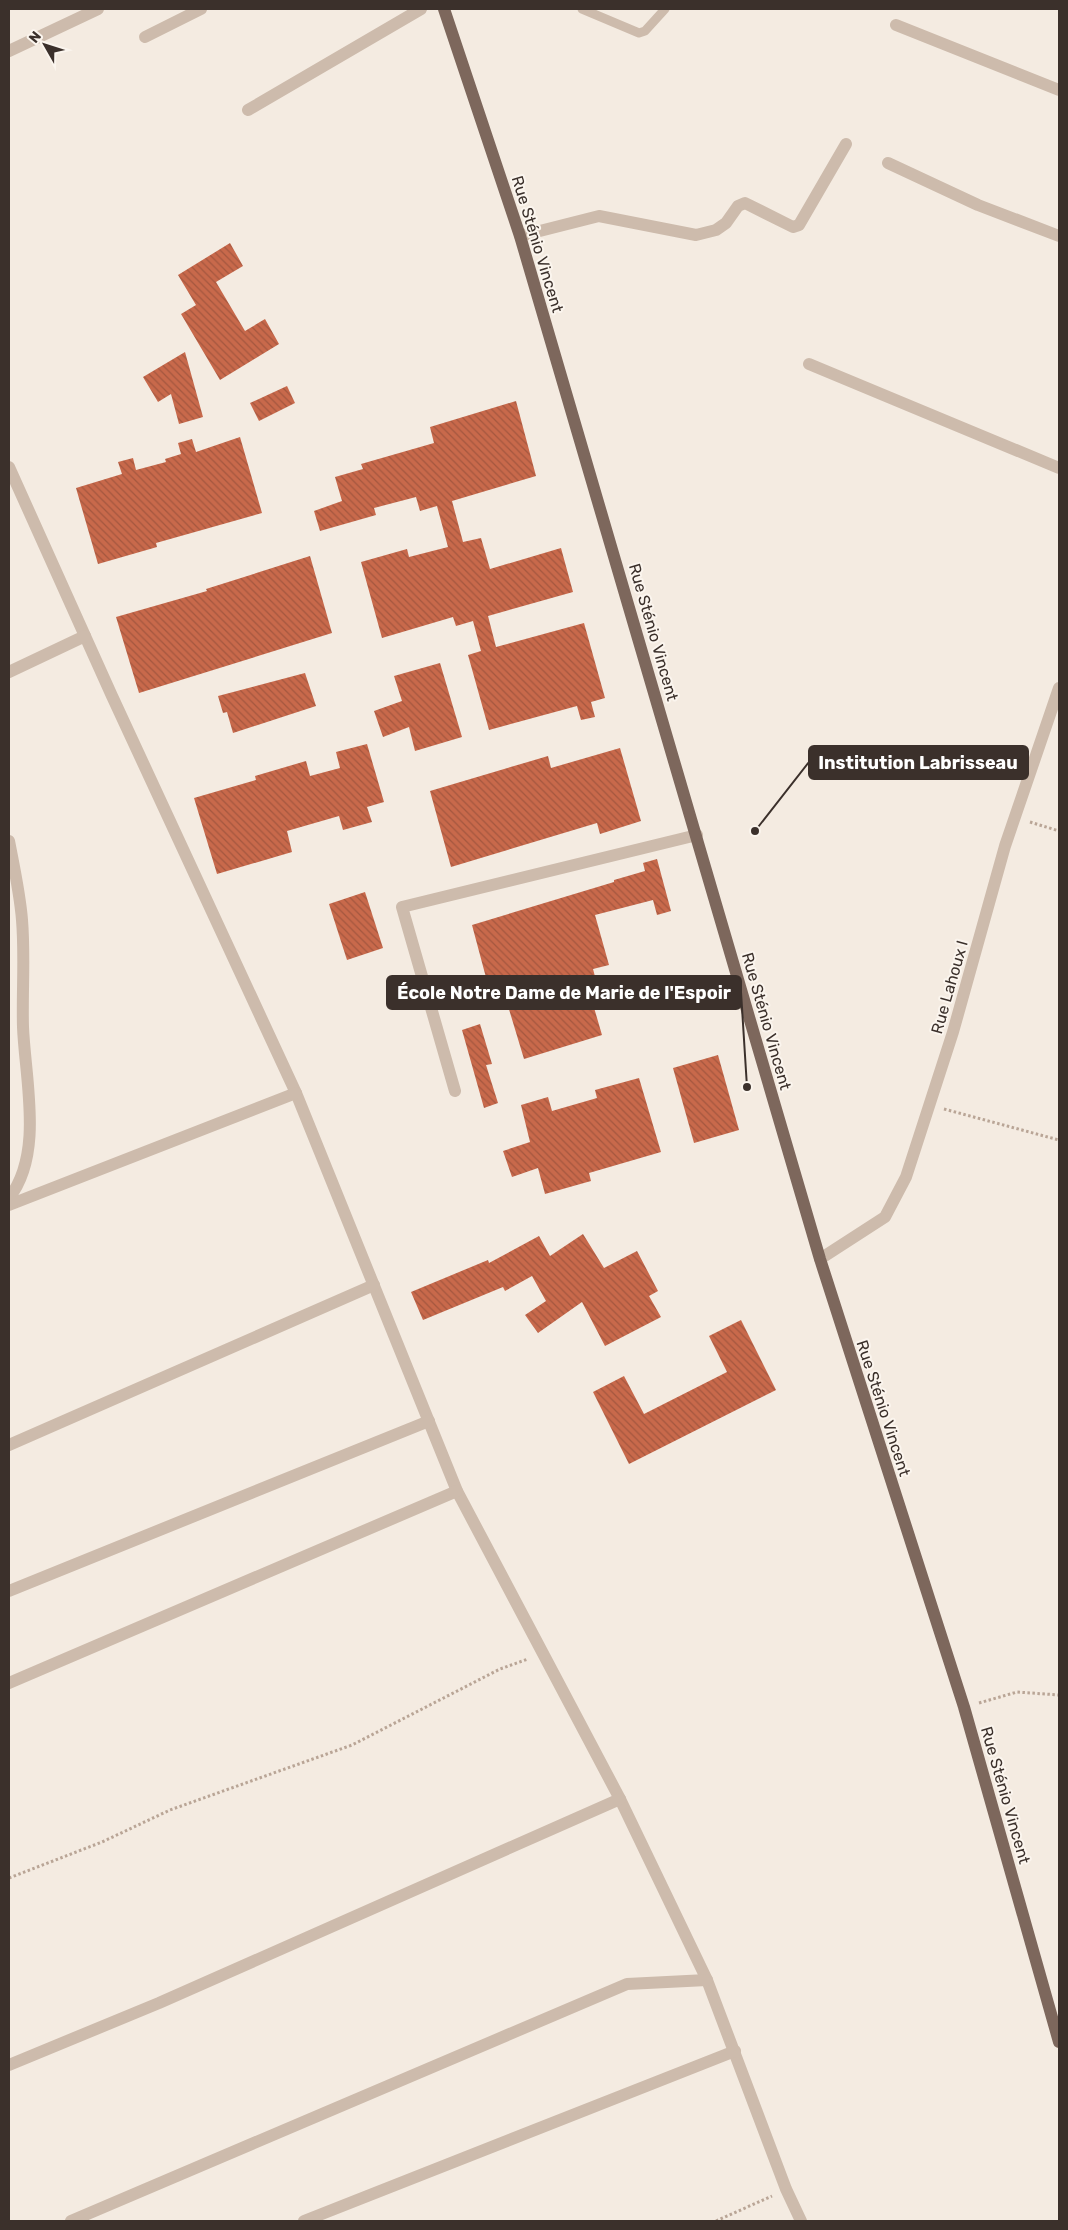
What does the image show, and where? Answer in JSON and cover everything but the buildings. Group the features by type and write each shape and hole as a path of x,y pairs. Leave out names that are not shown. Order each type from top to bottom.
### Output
{"main road":[{"name":"Rue Sténio Vincent","path":"444,9 520,236 820,1259 964,1707 1059,2042"}],"street":[{"path":"9,51 98,9"},
{"path":"145,37 201,9"},
{"path":"248,110 421,9"},
{"path":"896,25 1059,90"},
{"path":"520,236 599,216 696,235 716,230 726,223 738,206 745,203 793,227 799,225 846,144"},
{"path":"888,163 970,202 1059,236"},
{"path":"809,364 1059,468"},
{"path":"9,467 296,1093 457,1491 620,1800 707,1980 786,2189 801,2221"},
{"path":"9,672 85,636"},
{"name":"Rue Lahoux I","path":"820,1259 885,1217 906,1177 953,1032 1015,818 1059,688"},
{"path":"455,1091 402,907 696,835"},
{"path":"9,841 22,918 23,1027 30,1123 24,1165 16,1189 9,1198"},
{"path":"9,1205 296,1093"},
{"path":"9,1445 374,1285"},
{"path":"9,1590 429,1421"},
{"path":"9,1683 457,1491"},
{"path":"9,2065 159,2003 620,1800"},
{"path":"71,2221 627,1984 707,1980"},
{"path":"304,2221 735,2051"}],"lane":[{"path":"582,9 639,33 645,31 665,9"}],"path":[{"path":"1015,818 1059,831"},
{"path":"929,1105 1059,1140"},
{"path":"9,1878 102,1842 170,1810 352,1745 500,1668 543,1653"},
{"path":"964,1707 1017,1692 1059,1695"},
{"path":"716,2221 786,2189"}],"place":[{"name":"Institution Labrisseau","path":"755,831"},
{"name":"École Notre Dame de Marie de l'Espoir","path":"747,1087"}]}
